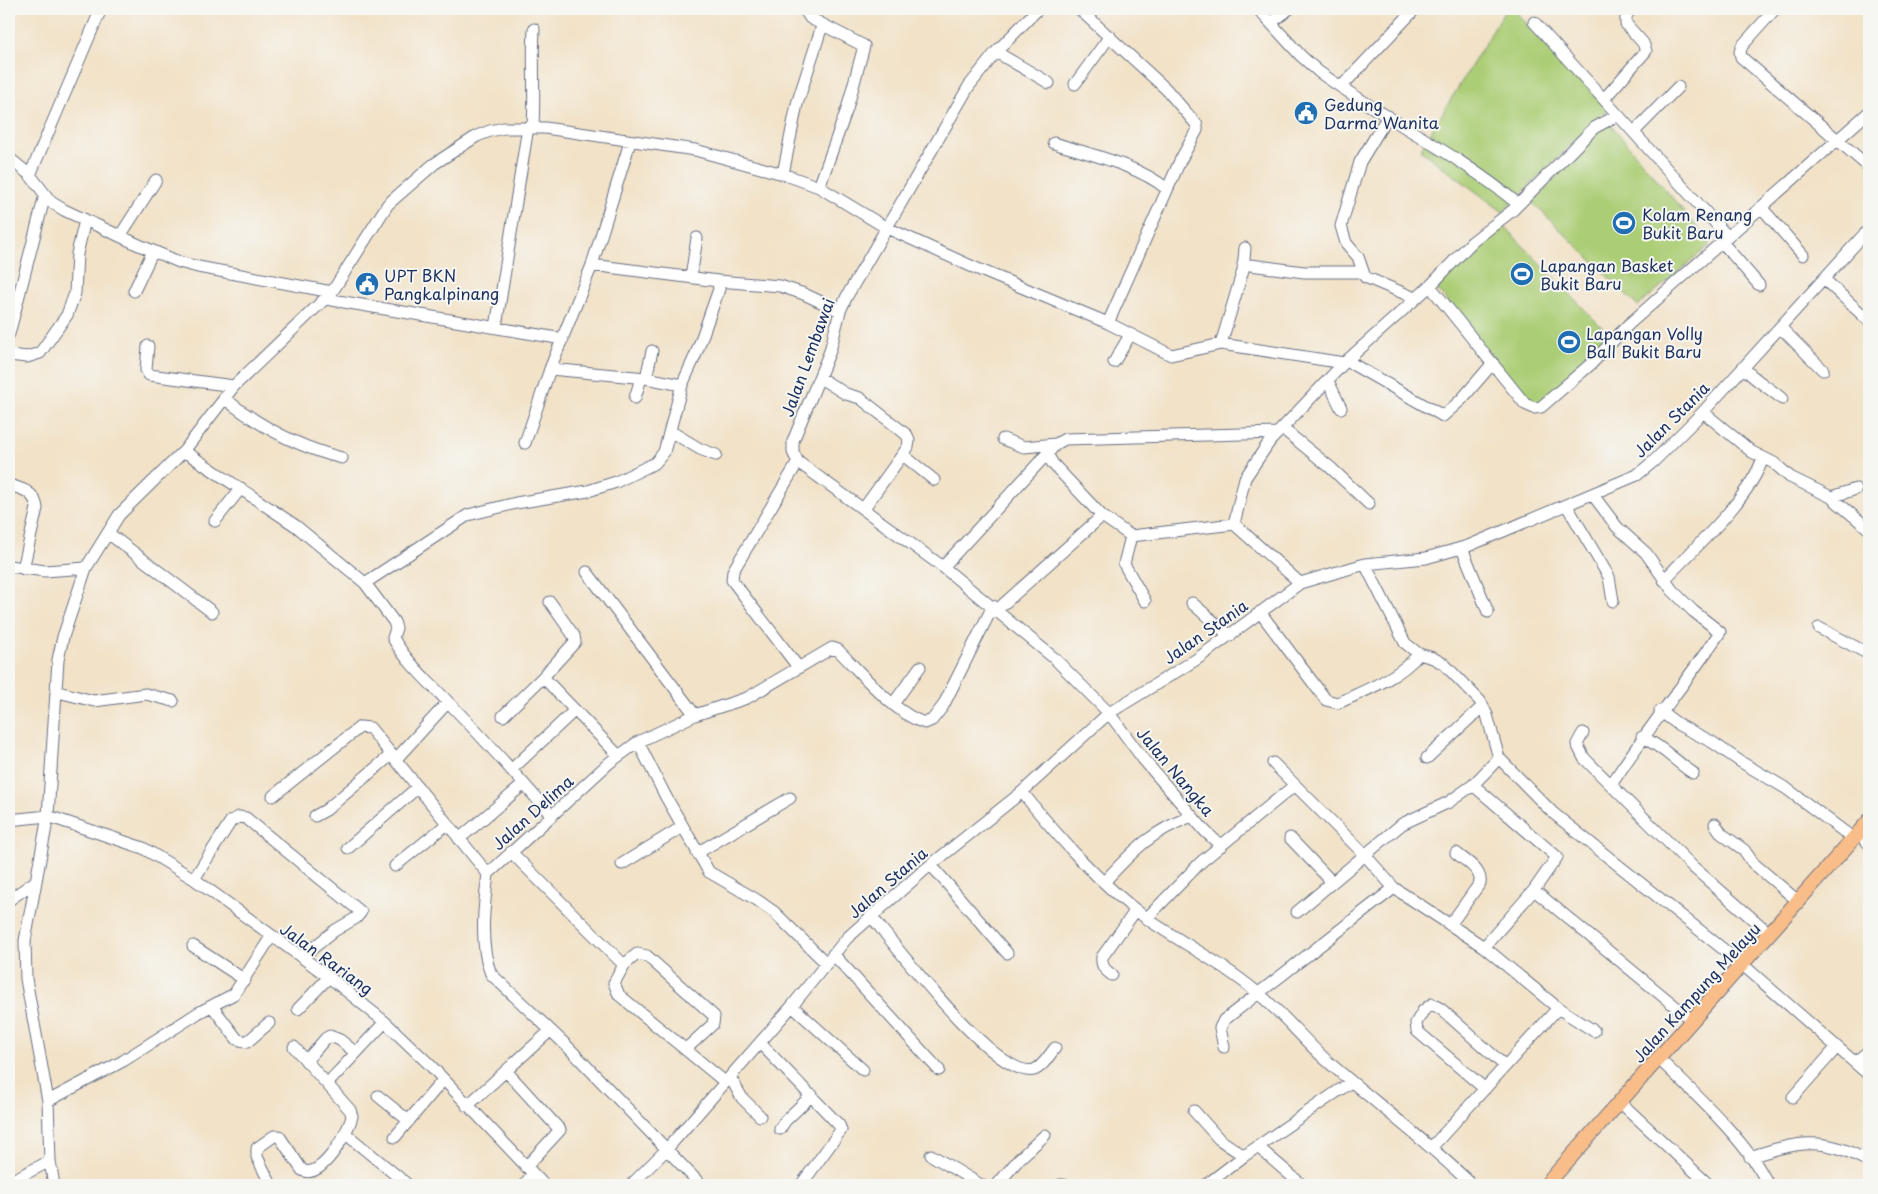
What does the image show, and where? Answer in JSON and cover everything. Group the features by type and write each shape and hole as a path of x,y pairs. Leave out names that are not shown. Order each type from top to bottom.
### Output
{"main road":[{"name":"Jalan Kampung Melayu","path":"1546,1185 1660,1060 1692,1021 1869,821"}],"street":[{"path":"30,175 101,9"},
{"path":"804,9 810,18 822,26 864,46 847,109 819,187"},
{"name":"Jalan Lembawai","path":"798,462 793,452 793,442 820,378 833,341 840,311 885,227 969,86 996,52 1038,9"},
{"path":"1079,9 1166,89 1197,125 1198,130 1167,189 1108,323"},
{"path":"1258,9 1310,65 1341,88 1522,200"},
{"path":"1271,23 1290,9"},
{"path":"1341,88 1415,9"},
{"path":"1604,99 1646,51 1643,43 1626,24 1626,16 1632,9"},
{"path":"1776,9 1742,46 1741,58 1869,167"},
{"path":"1534,22 1634,132 1725,239 1759,284"},
{"path":"783,174 797,104 822,26"},
{"path":"496,327 536,96 533,55 534,29"},
{"path":"1075,84 1110,36"},
{"path":"996,52 1049,83"},
{"path":"1634,132 1678,87"},
{"path":"1430,286 1494,363 1525,404 1534,408 1541,406 1592,363 1635,320 1869,112"},
{"path":"1234,524 1245,478 1258,457 1281,431 1346,362 1430,286 1472,242 1522,200 1594,128 1618,115"},
{"path":"1388,116 1360,162 1341,226 1342,235 1346,244 1358,257 1365,277 1415,298"},
{"path":"54,1185 50,1161 48,1101 26,979 25,941 48,816 58,692 58,660 63,637 86,568 108,532 129,504 184,451 234,386 329,296 388,204 434,164 469,141 490,131 531,127 694,150 783,174 819,187 885,227 982,271 1108,323 1170,355 1221,344 1301,358 1346,362 1443,416 1461,400 1494,363"},
{"path":"525,443 550,369 592,264 630,142"},
{"path":"1054,143 1151,178 1167,189"},
{"path":"9,158 30,175 56,206 153,251 198,267 329,296 563,339"},
{"path":"120,236 156,180"},
{"path":"9,334 45,195"},
{"path":"1762,207 1803,255"},
{"path":"9,355 28,357 40,353 67,315 75,293 77,254 84,220"},
{"name":"Jalan Stania","path":"631,1185 666,1150 792,1006 830,959 871,916 1022,792 1109,713 1197,659 1300,583 1365,564 1426,558 1462,548 1593,495 1644,470 1703,412 1869,229"},
{"path":"691,277 697,238"},
{"path":"1221,344 1243,264 1245,248"},
{"path":"134,291 153,251"},
{"path":"592,264 718,281 780,286 804,294 840,311"},
{"path":"1243,264 1304,272 1362,272"},
{"path":"1824,279 1869,321"},
{"path":"365,583 468,515 516,503 588,491 641,471 655,463 664,452 682,385 696,354 718,289 718,281"},
{"path":"1780,327 1823,370"},
{"path":"1114,362 1130,335"},
{"path":"148,346 146,370 149,375 234,386"},
{"path":"636,398 652,351"},
{"path":"1743,367 1751,376 1769,387 1782,399"},
{"path":"550,369 644,378 682,385"},
{"path":"820,378 846,394 860,398 907,435 908,447 864,508"},
{"path":"1328,381 1340,408"},
{"path":"224,398 253,421 272,432 342,458"},
{"path":"1703,412 1802,485 1831,497 1869,529"},
{"path":"670,431 716,455"},
{"path":"944,567 1056,444 1065,439 1281,431 1331,468 1369,504"},
{"path":"1003,439 1024,447 1056,444"},
{"path":"184,451 296,526 365,583 394,622 396,628 393,638 401,651 428,683 512,770 552,816"},
{"path":"1047,454 1053,464 1102,516 1131,536 1234,524 1300,583"},
{"path":"903,455 934,480"},
{"path":"1664,580 1745,492 1758,471 1763,458"},
{"path":"798,667 732,580 733,571 798,462 944,567 995,608 1054,658 1109,713"},
{"path":"9,485 25,490 36,501 37,508 23,569"},
{"path":"215,521 241,488"},
{"path":"1831,497 1856,489"},
{"path":"1593,495 1617,527 1646,553 1664,580 1693,611 1720,632 1691,674 1660,711 1610,785"},
{"path":"1567,506 1608,576 1613,601"},
{"path":"995,608 1102,516"},
{"path":"108,532 212,612"},
{"path":"1131,536 1124,564 1144,601"},
{"path":"1462,548 1488,612"},
{"path":"1365,564 1405,643 1419,654 1444,664 1483,706 1499,758 1552,812 1743,965 1869,1075"},
{"path":"9,566 45,571 86,568"},
{"path":"587,572 695,715"},
{"path":"503,716 575,642 574,636 550,602"},
{"path":"1192,603 1230,636"},
{"name":"Jalan Delima","path":"701,1185 550,1030 492,974 485,959 485,897 488,874 618,755 638,742 695,715 747,698 832,648 838,650 893,704 918,721 925,723 932,720 943,706 995,608"},
{"path":"1260,612 1326,700 1332,703 1338,703 1387,680 1411,663 1419,654"},
{"path":"1819,628 1869,654"},
{"path":"893,704 920,667"},
{"path":"543,677 618,755"},
{"path":"58,692 94,700 146,694 173,701"},
{"path":"315,816 326,810 394,757 448,702"},
{"path":"1427,758 1483,706"},
{"path":"512,770 575,710"},
{"path":"1660,711 1678,725 1712,742 1741,762 1787,789 1869,844"},
{"name":"Jalan Nangka","path":"1109,713 1143,759 1192,816 1221,846"},
{"path":"274,796 360,727 370,728 488,874"},
{"path":"1583,733 1578,740 1579,752 1693,867 1770,934"},
{"path":"1642,737 1664,749 1693,773"},
{"path":"638,742 682,827 709,872 774,912 830,959 939,1070"},
{"path":"1297,912 1402,824 1449,802 1473,785 1499,758"},
{"path":"1274,763 1364,854 1394,888 1484,948 1558,1008 1594,1031"},
{"path":"459,839 524,784"},
{"path":"1147,918 1201,862 1294,785"},
{"path":"1473,785 1557,857 1534,890 1484,948"},
{"path":"348,848 418,787"},
{"path":"1022,792 1057,835 1104,882 1136,910 1216,962 1259,994 1351,1082 1431,1148 1472,1185"},
{"path":"697,853 790,798"},
{"path":"9,820 48,816"},
{"name":"Jalan Rariang","path":"48,816 143,848 194,879 271,937 329,977 386,1022 544,1185"},
{"path":"1104,882 1137,846 1151,835 1192,816"},
{"path":"194,879 230,821 240,817 246,818 361,912 356,918 339,927 302,957"},
{"path":"395,866 447,824"},
{"path":"1715,824 1722,834 1744,850 1753,864 1799,902"},
{"path":"622,864 682,827"},
{"path":"1290,838 1332,882"},
{"path":"511,852 624,965"},
{"path":"1450,925 1480,883 1481,878 1479,873 1456,853"},
{"path":"931,865 1007,953"},
{"path":"9,900 36,880"},
{"path":"1224,1047 1222,1023 1394,888"},
{"path":"1534,890 1692,1021"},
{"path":"1112,975 1104,970 1101,962 1102,957 1136,910"},
{"path":"871,916 967,1030 996,1055 1019,1067 1032,1070 1039,1067 1055,1048"},
{"path":"48,1101 123,1060 198,1013 234,994 245,980 271,937"},
{"path":"194,946 245,980"},
{"path":"687,1048 713,1024 714,1016 642,953 638,954 624,965 614,983 619,995 728,1080 760,1116"},
{"path":"298,1009 329,977"},
{"path":"1485,1089 1417,1031 1416,1023 1423,1011 1432,1004 1440,1009 1505,1066"},
{"path":"212,1006 237,1039 242,1042 247,1042 269,1023"},
{"path":"792,1006 863,1070"},
{"path":"1431,1148 1558,1008"},
{"path":"327,1084 386,1022"},
{"path":"467,1106 550,1030"},
{"path":"306,1061 326,1038 330,1036 340,1040 356,1053"},
{"path":"760,1043 812,1095 839,1125 841,1130 801,1185"},
{"path":"271,1185 256,1153 257,1148 274,1136 282,1138 302,1170 307,1173 313,1172 325,1162 346,1134 352,1116 350,1110 294,1047"},
{"path":"1793,1097 1837,1047"},
{"path":"1855,1062 1869,1051"},
{"path":"1660,1060 1715,1115 1750,1156 1768,1185"},
{"path":"506,1071 560,1130 529,1170 524,1185"},
{"path":"395,1137 443,1080"},
{"path":"1206,1185 1244,1156 1351,1082"},
{"path":"780,1129 785,1121 812,1095"},
{"path":"378,1096 409,1121"},
{"path":"1620,1102 1709,1185"},
{"path":"1194,1111 1219,1139 1244,1156"},
{"path":"346,1134 408,1185"},
{"path":"997,1185 1019,1159 1045,1135"},
{"path":"1750,1156 1790,1144 1821,1144 1836,1145 1848,1149 1869,1162"},
{"path":"1258,1147 1302,1185"},
{"path":"931,1155 982,1185"},
{"path":"9,1182 50,1161"}],"green space":[{"path":"1506,9 1513,9 1607,109 1503,212 1420,150"},
{"name":"Kolam Renang Bukit Baru","path":"1607,120 1711,244 1638,306 1533,203"},
{"path":"1501,223 1616,342 1536,410 1438,290 1440,284"}],"place":[{"name":"Gedung Darma Wanita","path":"1306,113"},
{"name":"Kolam Renang Bukit Baru","path":"1624,223"},
{"name":"Lapangan Basket Bukit Baru","path":"1522,274"},
{"name":"UPT BKN Pangkalpinang","path":"367,284"},
{"name":"Lapangan Volly Ball Bukit Baru","path":"1569,342"}]}
